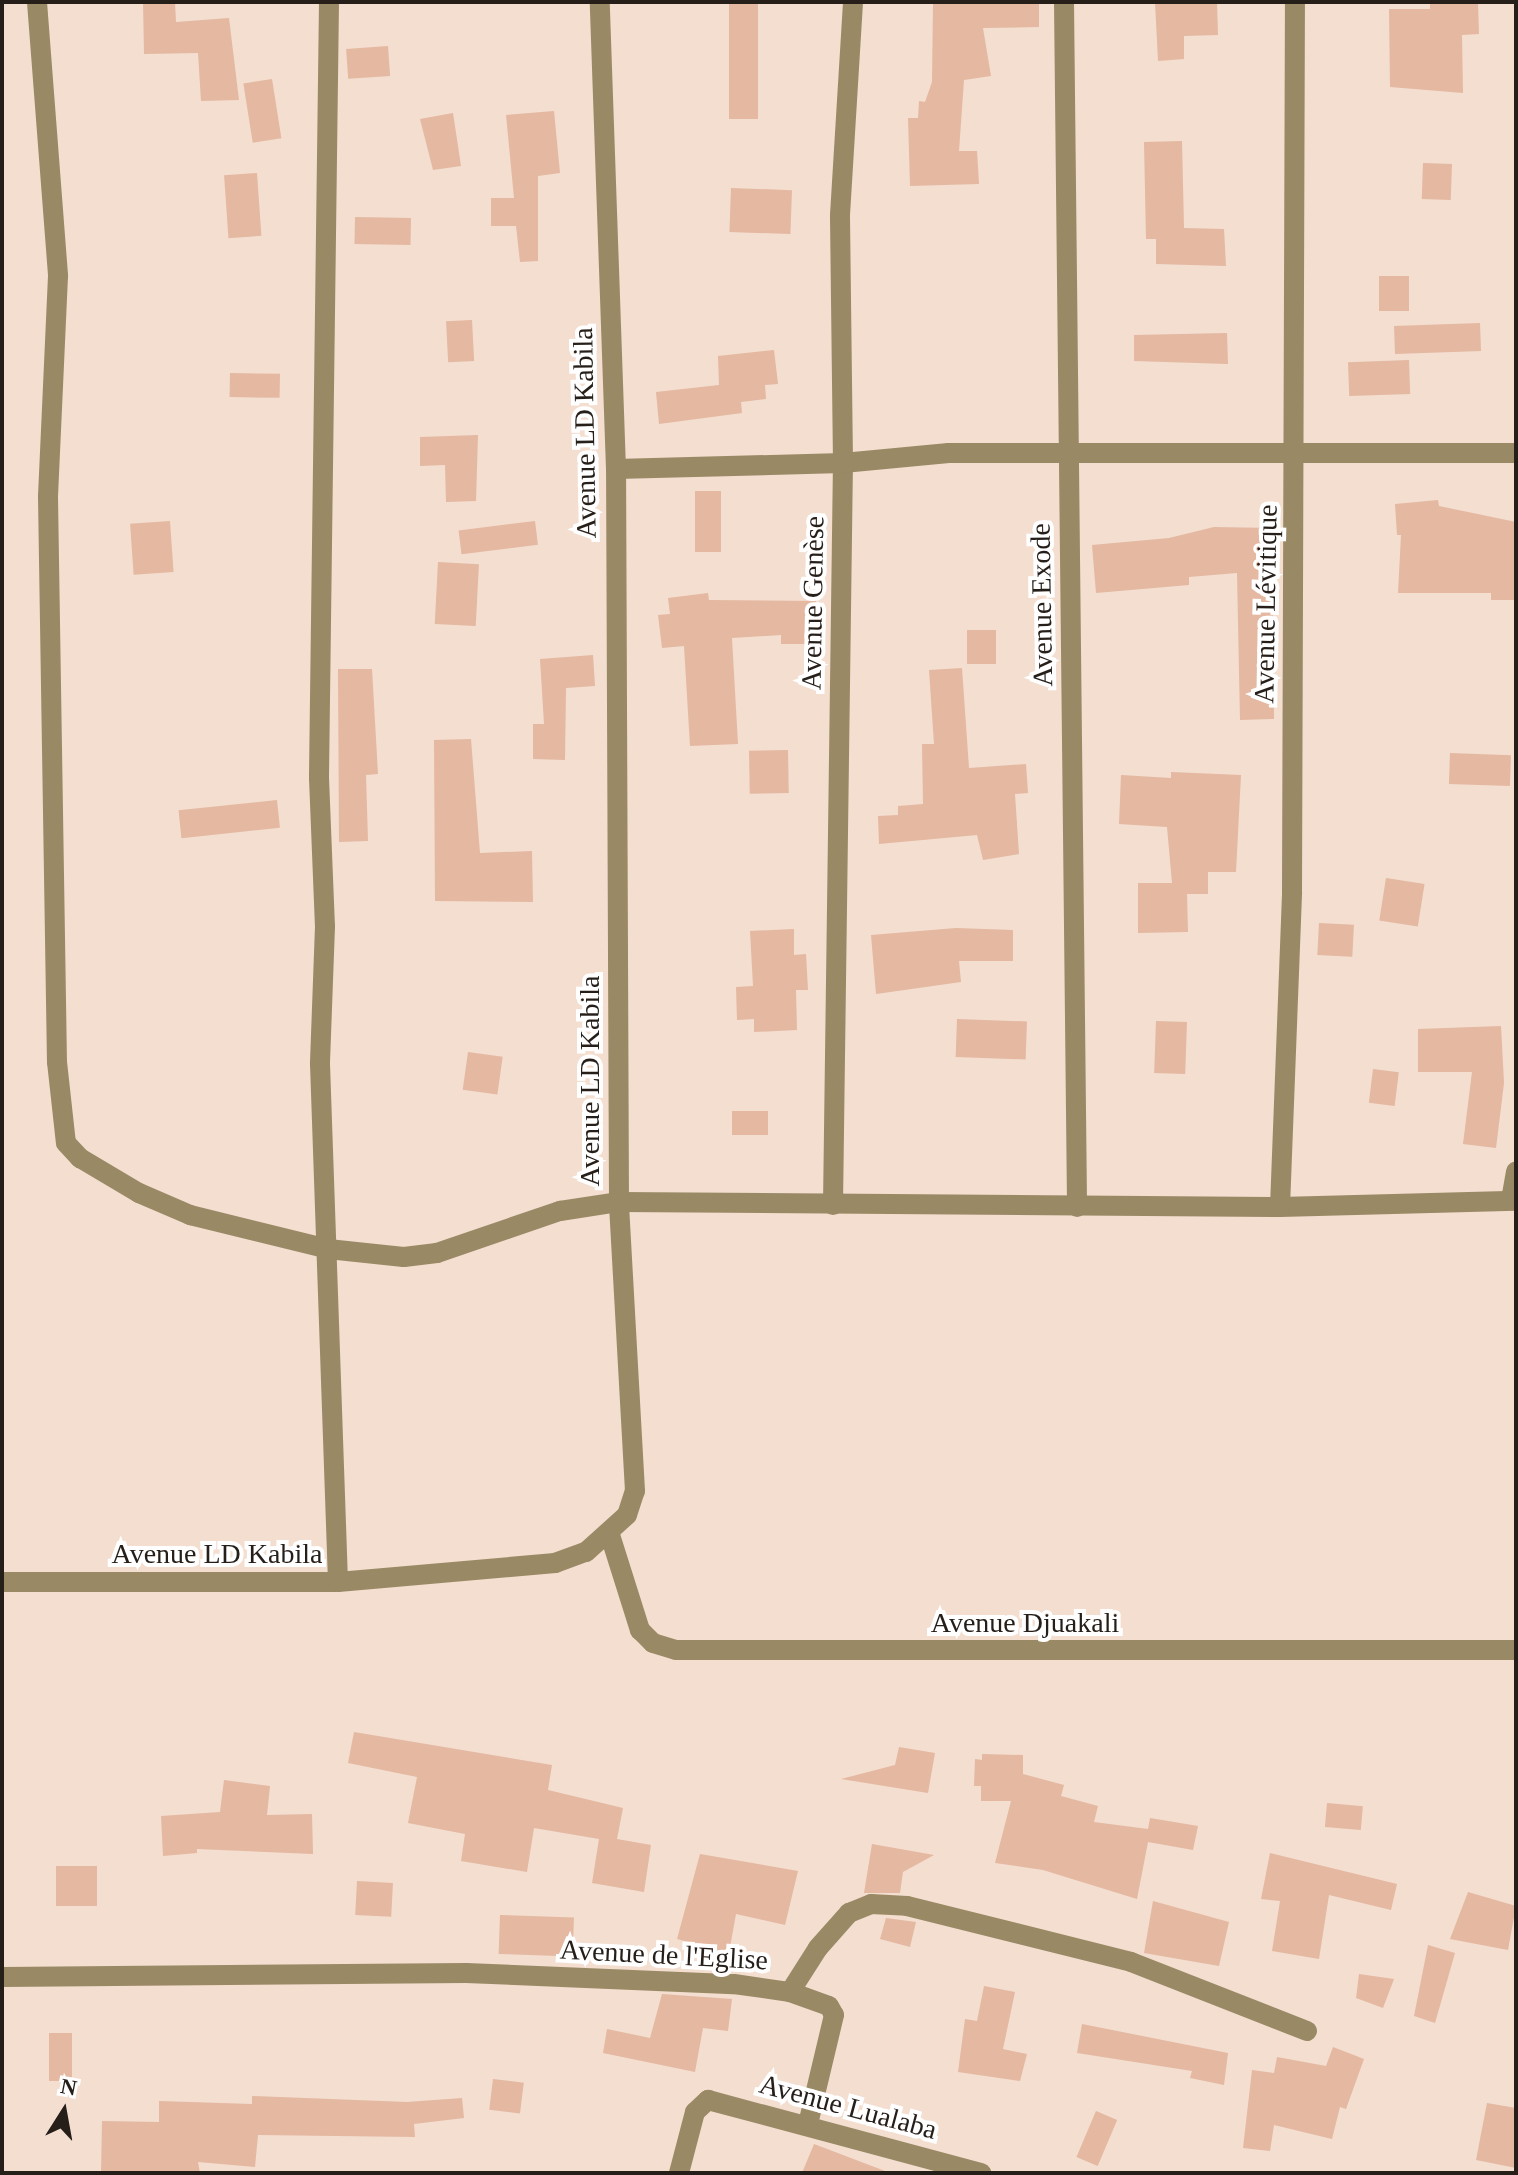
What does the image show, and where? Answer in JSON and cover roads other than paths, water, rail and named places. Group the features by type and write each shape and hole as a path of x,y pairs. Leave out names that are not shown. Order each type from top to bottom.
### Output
{"street":[{"path":"37,2 58,276 48,497 57,1062 66,1143 80,1158 139,1193 190,1215 328,1249 421,1257 560,1211 619,1202 1280,1207 1513,1201 1516,1171"},
{"path":"329,2 319,778 325,926 320,1064 338,1582"},
{"name":"Avenue LD Kabila","path":"2,1582 338,1582 555,1563 586,1552 610,1535 627,1515 635,1491 619,1202 616,469 600,2"},
{"name":"Avenue Genèse","path":"833,1205 843,463 840,215 853,2"},
{"name":"Avenue Exode","path":"1064,2 1077,1207"},
{"name":"Avenue Lévitique","path":"1280,1207 1292,892 1296,454 1295,2"},
{"path":"616,469 843,463 949,453 1516,453"},
{"name":"Avenue Djuakali","path":"610,1535 640,1630 653,1643 676,1650 1516,1650"},
{"path":"790,1992 818,1948 849,1913 883,1904 1131,1962 1307,2031"},
{"name":"Avenue de l'Eglise","path":"2,1977 466,1973 734,1984 790,1992 829,2006 834,2015 808,2124"},
{"name":"Avenue Lualaba","path":"679,2173 700,2105 718,2100 981,2173"}]}
